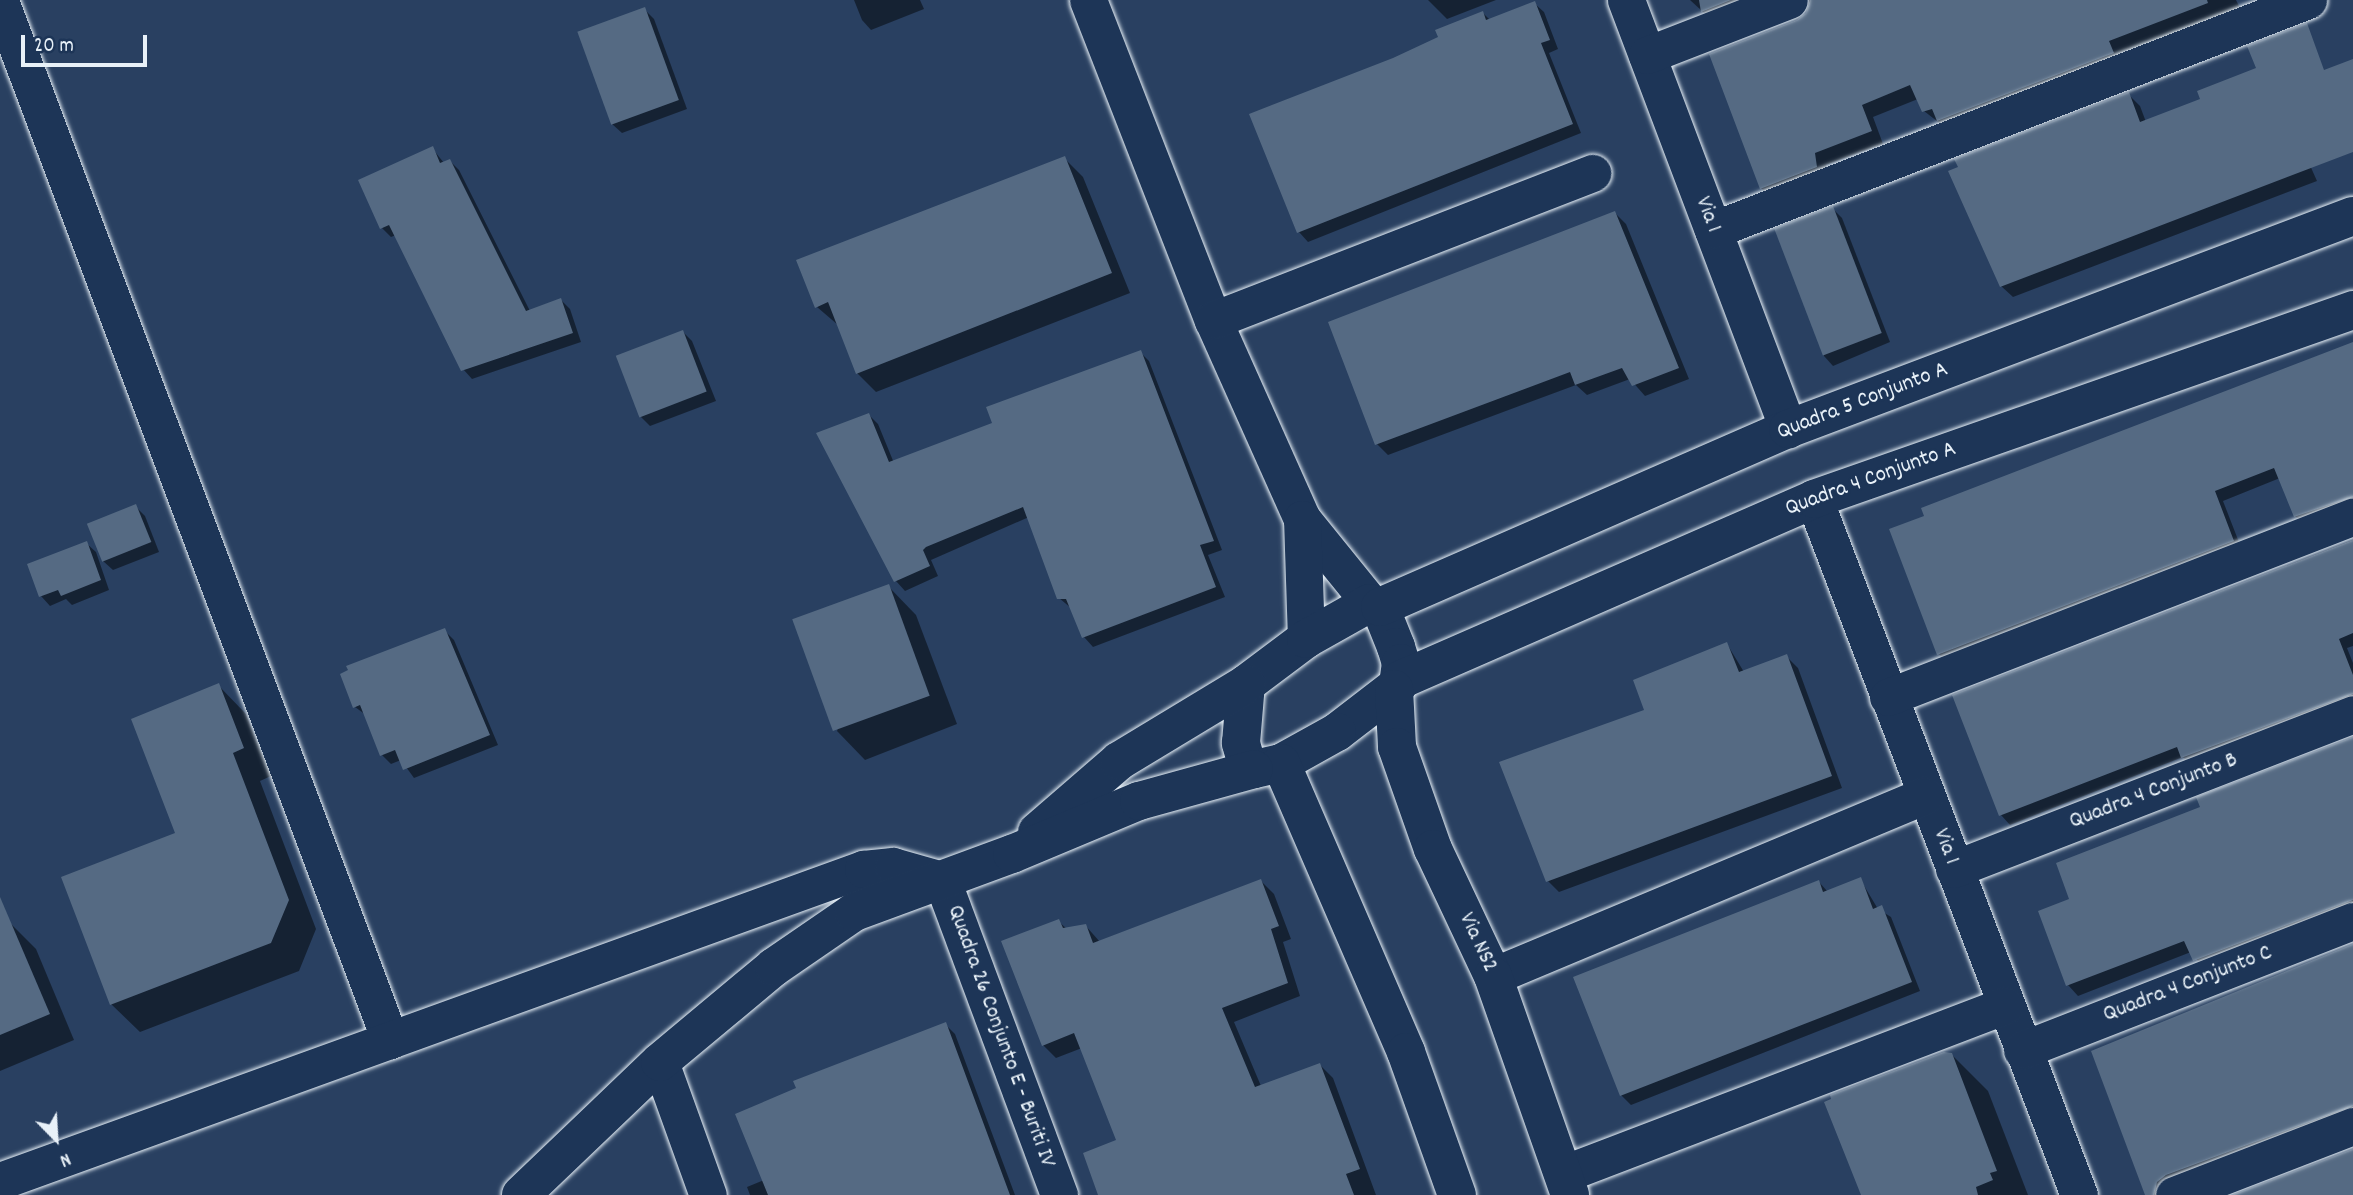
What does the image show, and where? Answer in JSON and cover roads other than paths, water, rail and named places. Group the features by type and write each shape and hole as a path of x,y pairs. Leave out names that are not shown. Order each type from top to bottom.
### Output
{"street":[{"path":"1088,0 1213,320 1302,519 1375,605"},
{"name":"Via 1","path":"1626,0 1788,429"},
{"path":"1647,55 1789,0"},
{"path":"1713,230 2308,0"},
{"path":"0,1 390,1040"},
{"path":"1213,320 1592,173"},
{"name":"Quadra 5 Conjunto A","path":"1012,854 1119,761 1246,684 1306,639 1375,605 1788,429 2353,216"},
{"name":"Quadra 4 Conjunto A","path":"521,1195 660,1062 774,967 854,912 1012,854 1139,801 1268,766 1337,732 1397,685 1814,499 2353,310"},
{"name":"Via 1","path":"1814,499 2078,1195"},
{"path":"1888,697 2353,517"},
{"path":"1302,519 1306,639"},
{"name":"Via NS2","path":"1375,605 1401,663 1397,685 1397,747 1433,849 1493,976 1566,1185"},
{"path":"1246,684 1241,743 1246,761 1268,766 1406,1052 1457,1195"},
{"name":"Quadra 4 Conjunto B","path":"1954,869 2353,714"},
{"path":"1493,976 1925,795"},
{"path":"0,1181 863,869 893,866 942,880"},
{"name":"Quadra 26 Conjunto E - Buriti IV","path":"942,880 1059,1195"},
{"name":"Quadra 4 Conjunto C","path":"2022,1049 2353,921"},
{"path":"1566,1185 2005,1005"},
{"path":"660,1062 708,1195"},
{"path":"2174,1195 2353,1126"}]}
